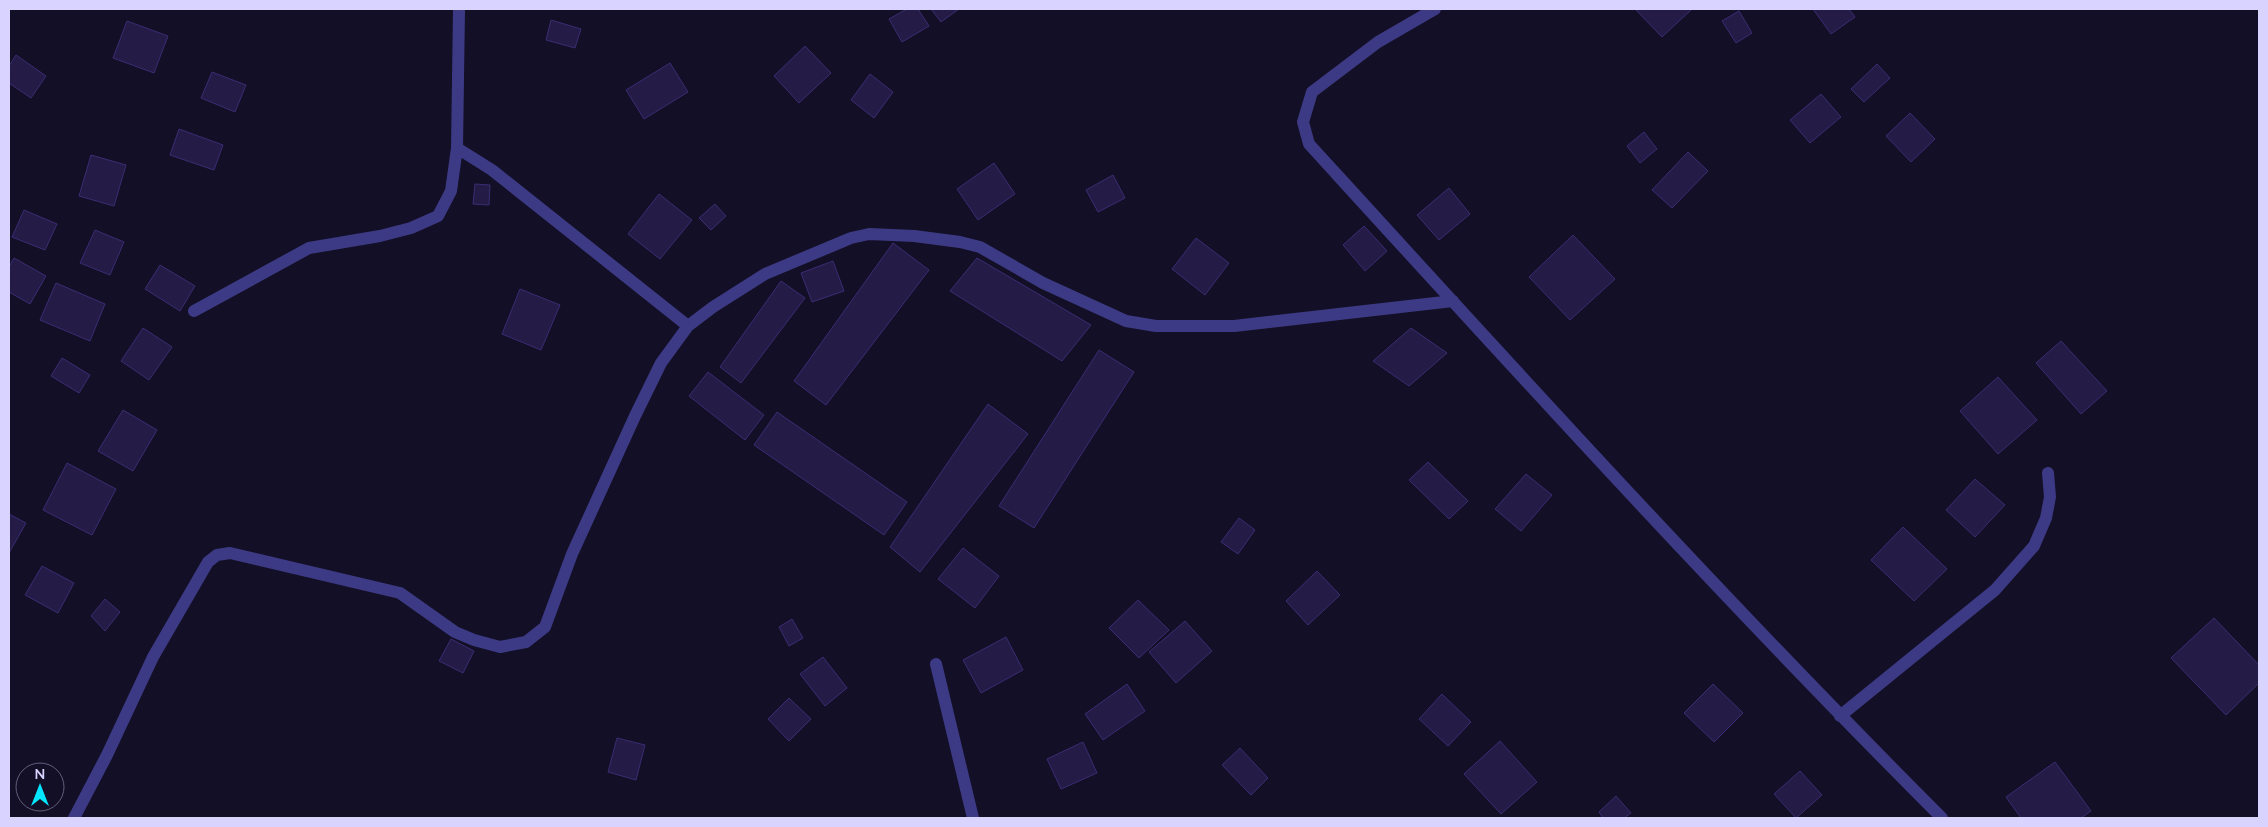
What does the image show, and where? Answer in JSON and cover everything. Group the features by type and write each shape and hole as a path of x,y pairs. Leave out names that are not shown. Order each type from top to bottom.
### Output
{"street":[{"path":"194,311 308,248 380,236 411,228 438,216 451,191 457,148 459,9"},
{"path":"1435,9 1378,42 1312,92 1303,122 1309,144 1840,716 1942,818"},
{"path":"457,148 492,170 688,326"},
{"path":"74,818 107,755 153,657 208,562 217,555 230,553 400,593 455,632 474,640 500,647 526,642 545,627 572,554 635,416 661,364 688,326 713,307 765,274 851,238 869,234 914,236 960,242 980,247 1043,283 1126,321 1156,326 1234,326 1453,301"},
{"path":"1840,716 1995,590 2034,546 2046,518 2050,497 2048,473"},
{"path":"936,664 973,818"}],"building":[{"path":"907,9 918,9 929,26 902,42 889,19"},
{"path":"931,9 959,9 941,22"},
{"path":"1635,9 1692,9 1662,37"},
{"path":"1813,9 1849,9 1855,17 1831,34"},
{"path":"1739,11 1752,33 1736,43 1722,21"},
{"path":"551,20 581,29 575,48 546,40"},
{"path":"127,21 168,36 154,73 113,58"},
{"path":"805,46 831,73 799,103 774,76"},
{"path":"16,55 46,76 31,98 9,83 9,66"},
{"path":"670,63 688,92 644,119 626,90"},
{"path":"1877,64 1890,78 1864,102 1851,89"},
{"path":"212,72 246,85 235,112 201,98"},
{"path":"870,74 893,92 874,118 851,100"},
{"path":"1821,94 1841,117 1810,143 1790,120"},
{"path":"1910,113 1935,139 1911,162 1886,136"},
{"path":"179,129 223,145 214,170 170,155"},
{"path":"1644,132 1657,149 1640,163 1627,146"},
{"path":"1688,152 1708,171 1672,208 1652,190"},
{"path":"91,155 126,165 114,206 79,196"},
{"path":"994,163 1015,194 978,220 957,189"},
{"path":"1113,175 1125,198 1098,212 1086,190"},
{"path":"475,184 490,185 489,205 473,204"},
{"path":"1449,188 1470,214 1439,240 1417,215"},
{"path":"659,194 692,220 660,259 628,234"},
{"path":"715,204 726,216 711,230 699,218"},
{"path":"24,210 57,224 45,250 12,237"},
{"path":"1364,226 1387,251 1365,271 1343,245"},
{"path":"95,230 124,242 110,275 80,263"},
{"path":"1573,235 1615,279 1570,320 1529,277"},
{"path":"1196,238 1229,263 1205,295 1172,269"},
{"path":"893,243 929,270 826,405 794,381"},
{"path":"14,258 46,276 30,304 9,292 9,267"},
{"path":"977,258 1091,325 1062,361 950,291"},
{"path":"833,261 844,291 812,302 801,273"},
{"path":"160,265 195,286 180,311 145,289"},
{"path":"781,281 805,298 741,383 720,367"},
{"path":"56,283 105,304 90,341 40,320"},
{"path":"520,289 560,305 541,350 502,334"},
{"path":"143,328 172,347 149,380 121,361"},
{"path":"1411,328 1447,353 1409,386 1373,361"},
{"path":"2061,341 2107,391 2081,414 2036,363"},
{"path":"1099,350 1134,372 1034,528 999,506"},
{"path":"62,358 90,375 79,393 51,376"},
{"path":"708,372 764,415 745,440 689,396"},
{"path":"1998,377 2037,420 1998,454 1960,411"},
{"path":"988,404 1028,434 920,572 890,547"},
{"path":"123,410 157,430 133,471 98,451"},
{"path":"777,412 907,502 884,535 754,445"},
{"path":"1428,462 1468,501 1449,519 1409,480"},
{"path":"67,463 116,489 92,535 43,510"},
{"path":"1526,474 1552,495 1521,531 1495,509"},
{"path":"1975,479 2005,505 1975,537 1946,510"},
{"path":"9,514 26,523 9,553"},
{"path":"1239,518 1255,530 1238,554 1221,542"},
{"path":"1903,527 1947,569 1914,601 1871,560"},
{"path":"963,548 999,576 975,608 938,579"},
{"path":"42,566 74,583 58,613 25,595"},
{"path":"1317,571 1340,595 1308,625 1286,601"},
{"path":"105,599 120,612 105,631 91,616"},
{"path":"1138,600 1169,630 1139,658 1109,628"},
{"path":"2214,618 2259,665 2259,683 2226,715 2171,658"},
{"path":"792,619 803,638 789,646 779,627"},
{"path":"1185,621 1212,651 1176,683 1149,652"},
{"path":"1006,637 1023,670 981,693 963,660"},
{"path":"451,639 474,651 463,673 439,661"},
{"path":"823,657 847,688 825,706 800,674"},
{"path":"1127,684 1145,711 1103,740 1085,714"},
{"path":"1713,684 1743,713 1714,742 1684,713"},
{"path":"1442,694 1471,722 1448,746 1419,719"},
{"path":"789,698 811,719 789,741 768,719"},
{"path":"617,738 645,745 636,780 608,772"},
{"path":"1500,741 1537,782 1501,814 1464,774"},
{"path":"1083,742 1097,773 1061,789 1047,759"},
{"path":"1240,748 1268,778 1251,795 1222,765"},
{"path":"2055,762 2091,811 2081,818 2021,818 2006,797"},
{"path":"1800,771 1822,795 1796,818 1774,794"},
{"path":"1616,796 1631,813 1624,818 1603,818 1599,812"}]}
